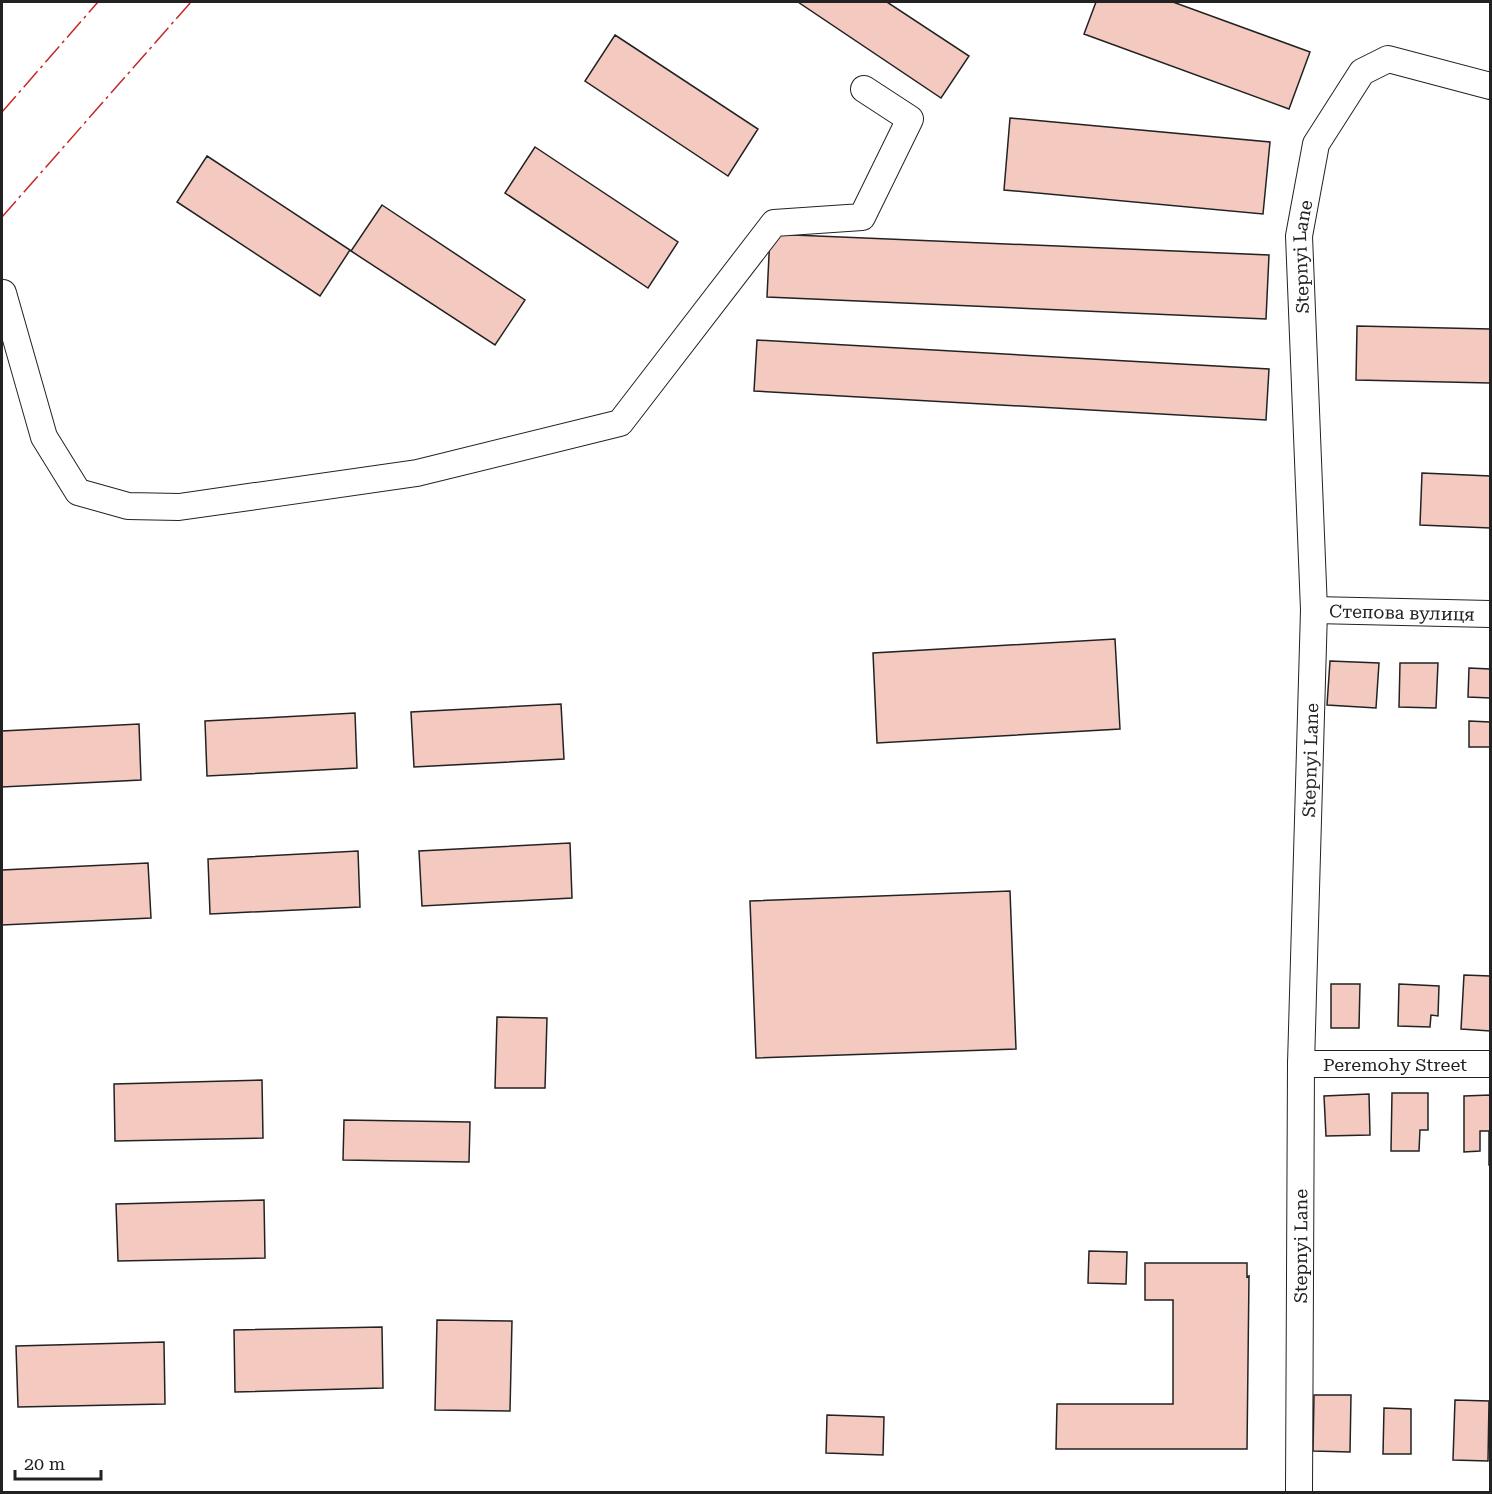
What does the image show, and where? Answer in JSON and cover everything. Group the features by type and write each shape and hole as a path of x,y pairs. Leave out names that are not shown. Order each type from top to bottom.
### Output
{"street":[{"name":"Stepnyi Lane","path":"1299,1492 1301,1064 1314,610 1299,236 1316,144 1362,72 1388,59 1491,86"},
{"path":"2,294 44,437 78,492 128,506 179,507 417,473 620,423 774,223 862,217 910,119 864,88"},
{"name":"Степова вулиця","path":"1314,610 1491,614"},
{"name":"Peremohy Street","path":"1301,1064 1491,1064"}],"building":[{"path":"798,2 887,2 969,56 941,98"},
{"path":"1096,2 1173,2 1310,52 1289,109 1084,34"},
{"path":"615,35 758,129 728,176 585,81"},
{"path":"1010,118 1270,142 1263,214 1004,190"},
{"path":"535,147 678,242 648,288 505,193"},
{"path":"207,156 350,250 320,296 177,202"},
{"path":"382,205 525,300 495,345 351,251"},
{"path":"770,234 1269,255 1266,319 767,297"},
{"path":"1357,326 1490,329 1490,383 1356,380"},
{"path":"757,340 1269,369 1266,420 754,391"},
{"path":"1422,473 1490,476 1490,528 1420,525"},
{"path":"1115,639 1120,729 877,743 873,653"},
{"path":"1330,661 1379,663 1376,708 1327,705"},
{"path":"1400,663 1438,663 1436,708 1399,707"},
{"path":"1469,668 1490,669 1490,698 1468,697"},
{"path":"561,704 564,759 414,767 411,712"},
{"path":"355,713 357,768 207,776 205,721"},
{"path":"1469,721 1490,722 1490,747 1469,747"},
{"path":"139,724 141,780 2,787 2,731"},
{"path":"570,843 572,898 422,906 419,851"},
{"path":"358,851 360,907 210,914 208,859"},
{"path":"148,863 151,918 2,925 2,870"},
{"path":"1010,891 1016,1049 756,1058 750,901"},
{"path":"1464,975 1490,976 1490,1031 1461,1029"},
{"path":"1331,984 1360,984 1359,1028 1331,1028"},
{"path":"1399,984 1439,986 1438,1016 1431,1015 1430,1027 1398,1026"},
{"path":"497,1017 547,1018 545,1088 495,1088"},
{"path":"262,1080 263,1138 115,1141 114,1084"},
{"path":"1392,1093 1428,1093 1428,1130 1420,1130 1419,1151 1391,1151"},
{"path":"1369,1094 1370,1135 1326,1136 1324,1096"},
{"path":"1490,1095 1489,1165 1489,1131 1480,1131 1480,1151 1464,1152 1464,1096"},
{"path":"344,1120 470,1122 469,1162 343,1160"},
{"path":"264,1200 265,1258 118,1261 116,1204"},
{"path":"1089,1251 1127,1252 1126,1284 1088,1283"},
{"path":"1145,1263 1247,1263 1247,1277 1249,1276 1247,1449 1056,1449 1057,1404 1173,1404 1173,1300 1145,1300"},
{"path":"437,1320 512,1321 510,1411 435,1410"},
{"path":"382,1327 383,1388 235,1392 234,1330"},
{"path":"164,1342 165,1404 18,1407 16,1346"},
{"path":"1314,1395 1351,1395 1350,1452 1313,1451"},
{"path":"1455,1400 1489,1401 1488,1461 1453,1460"},
{"path":"1384,1408 1411,1409 1411,1454 1383,1454"},
{"path":"827,1415 884,1417 883,1455 826,1453"}],"power":[{"path":"2,112 98,2"},
{"path":"2,217 191,2"}]}
